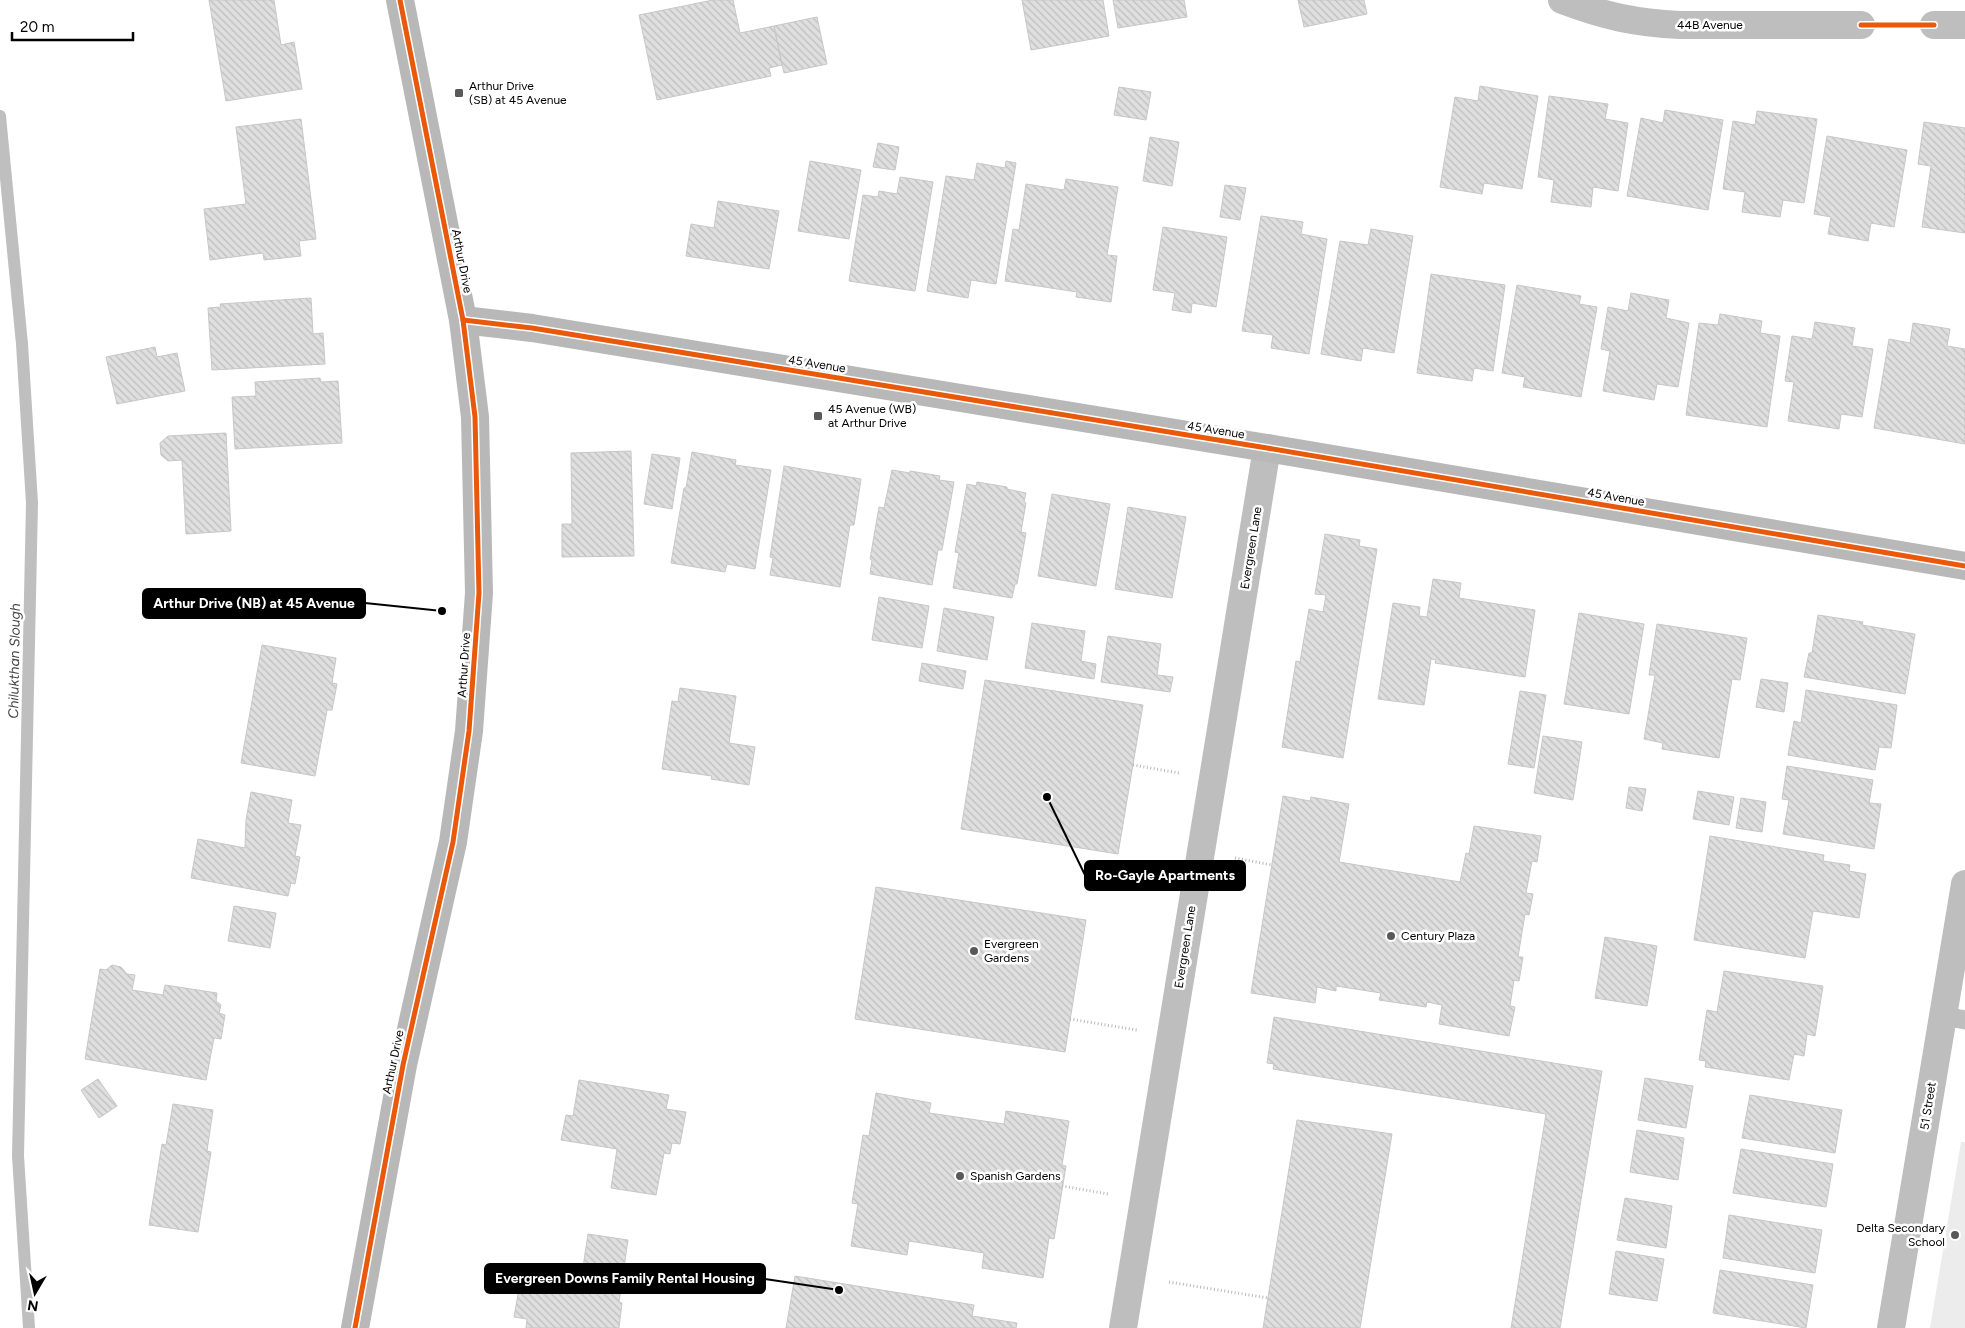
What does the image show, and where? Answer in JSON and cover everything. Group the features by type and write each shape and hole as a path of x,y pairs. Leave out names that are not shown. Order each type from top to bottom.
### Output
{"street":[{"name":"Arthur Drive","path":"355,1328 403,1065 453,842 469,732 477,637 479,543 475,417 463,320 400,0"},
{"name":"44B Avenue","path":"1562,0 1620,19 1652,24 1861,25"},
{"path":"1934,25 1965,25"},
{"name":"45 Avenue","path":"463,320 532,328 1267,448 1965,566"},
{"name":"Evergreen Lane","path":"1123,1328 1267,448"},
{"name":"51 Street","path":"1891,1328 1954,1018 1965,884"}],"path":[{"path":"1133,765 1182,773"},
{"path":"1235,858 1272,865"},
{"path":"1070,1018 1140,1030"},
{"path":"1062,1186 1111,1194"},
{"path":"1169,1282 1268,1298"}],"shaded area":[{"name":"Delta Secondary School","path":"1961,1142 1965,1142 1965,1328 1930,1328"}],"building":[{"path":"209,0 274,0 281,45 294,42 302,89 226,101"},
{"path":"713,0 733,0 740,33 774,26 782,65 769,68 771,76 657,100 639,15"},
{"path":"1022,0 1103,0 1109,36 1031,50"},
{"path":"1113,0 1184,0 1187,17 1118,28"},
{"path":"1298,0 1364,0 1367,14 1304,27"},
{"path":"817,17 827,64 784,73 774,26"},
{"path":"1480,86 1538,96 1522,189 1484,183 1482,194 1440,187 1455,97 1478,101"},
{"path":"1119,87 1151,92 1146,120 1114,115"},
{"path":"1549,96 1608,104 1605,119 1628,123 1618,191 1593,187 1591,207 1551,202 1554,180 1538,177"},
{"path":"1665,110 1723,120 1708,210 1627,196 1641,118 1663,123"},
{"path":"1757,111 1817,119 1804,203 1783,200 1780,217 1742,212 1745,192 1723,189 1733,121 1755,125"},
{"path":"301,119 316,239 299,241 301,256 264,260 263,253 210,260 204,209 246,204 236,127"},
{"path":"1924,122 1965,128 1965,233 1922,227 1931,166 1918,164"},
{"path":"1827,136 1907,150 1894,227 1871,223 1868,241 1828,234 1831,217 1814,214"},
{"path":"1150,137 1179,142 1172,186 1143,181"},
{"path":"878,143 899,147 895,170 873,167"},
{"path":"810,161 861,170 849,239 798,231"},
{"path":"1006,161 1016,163 996,284 971,280 968,298 927,291 946,176 974,180 977,163 1005,168"},
{"path":"900,177 933,182 915,291 849,281 863,195 878,197 879,191 897,194"},
{"path":"1066,179 1118,187 1107,255 1117,256 1111,302 1076,297 1077,292 1005,281 1013,229 1019,230 1026,184 1064,190"},
{"path":"1225,185 1246,188 1240,220 1220,217"},
{"path":"718,201 779,211 769,269 686,256 691,224 714,228"},
{"path":"1261,216 1303,222 1301,234 1327,239 1309,354 1271,348 1273,335 1242,331"},
{"path":"1163,227 1227,237 1216,307 1192,303 1191,313 1172,310 1175,293 1153,290"},
{"path":"1371,229 1413,236 1394,353 1363,348 1361,361 1321,354 1340,241 1368,245"},
{"path":"1431,274 1505,285 1493,371 1474,368 1472,381 1417,373"},
{"path":"1517,285 1581,296 1579,304 1597,307 1581,397 1523,387 1525,377 1502,373"},
{"path":"1631,293 1669,300 1666,318 1689,323 1678,387 1657,384 1654,400 1603,391 1610,351 1601,349 1608,307 1628,311"},
{"path":"311,298 313,334 323,333 325,364 212,370 208,308 221,307 220,304"},
{"path":"1720,314 1762,321 1760,333 1780,336 1767,427 1686,415 1699,323 1718,325"},
{"path":"1815,322 1855,328 1852,346 1873,349 1862,417 1841,414 1839,429 1788,421 1794,382 1785,381 1792,336 1812,339"},
{"path":"1913,323 1950,329 1947,346 1965,349 1965,444 1874,428 1889,339 1910,343"},
{"path":"155,347 157,357 177,353 185,391 117,404 106,357"},
{"path":"320,378 321,382 338,381 342,443 235,449 232,397 256,396 255,382"},
{"path":"226,433 231,531 186,534 182,460 168,461 161,455 160,443 168,436"},
{"path":"631,451 634,556 562,557 562,524 572,524 571,453"},
{"path":"692,452 736,460 735,465 771,470 755,569 727,564 725,572 671,563"},
{"path":"652,454 680,458 672,509 644,504"},
{"path":"784,466 861,479 854,525 850,525 840,587 770,575 773,558 770,557"},
{"path":"892,470 940,476 939,480 954,482 942,550 938,550 932,585 870,574 872,560 870,559 879,507 884,508"},
{"path":"977,482 1007,487 1007,489 1026,493 1021,532 1026,533 1017,584 1015,584 1012,598 953,588 959,553 955,552 967,484 976,486"},
{"path":"1052,494 1110,504 1096,586 1038,576"},
{"path":"1128,507 1186,517 1172,598 1115,589"},
{"path":"1325,534 1360,540 1359,546 1377,549 1343,758 1282,747 1296,661 1300,662 1309,609 1323,612 1326,595 1315,594"},
{"path":"1433,579 1461,583 1459,598 1535,610 1525,677 1435,663 1436,660 1431,659 1424,705 1378,699 1393,603 1420,607 1419,616 1427,617"},
{"path":"879,597 929,606 922,648 872,640"},
{"path":"944,608 994,617 987,660 937,651"},
{"path":"1579,613 1644,624 1629,714 1564,704"},
{"path":"1818,615 1863,622 1862,625 1915,634 1905,694 1804,677 1809,653 1812,653"},
{"path":"1032,623 1085,631 1081,661 1096,664 1094,679 1025,668"},
{"path":"1657,624 1747,638 1740,680 1732,679 1719,758 1662,749 1663,743 1644,739 1655,675 1649,675"},
{"path":"1108,636 1161,644 1157,675 1173,677 1170,692 1101,682"},
{"path":"262,645 336,658 332,683 337,684 332,710 327,710 315,776 241,763"},
{"path":"922,663 966,671 963,689 919,681"},
{"path":"1761,679 1788,683 1784,712 1756,707"},
{"path":"985,680 1143,705 1118,854 961,829"},
{"path":"680,688 736,696 729,743 755,747 749,785 711,779 712,776 662,769 672,701 678,702"},
{"path":"1806,690 1897,705 1891,748 1879,747 1875,770 1788,755 1794,721 1801,723"},
{"path":"1520,691 1546,695 1534,768 1508,764"},
{"path":"1543,736 1582,742 1573,800 1534,793"},
{"path":"1787,766 1873,780 1869,803 1881,804 1874,849 1783,834 1789,800 1782,799"},
{"path":"1629,787 1646,789 1642,811 1626,808"},
{"path":"1698,791 1734,797 1729,825 1693,819"},
{"path":"251,792 292,800 288,823 301,825 295,856 300,857 295,884 291,883 288,896 191,878 198,839 245,848 246,820"},
{"name":"Century Plaza","path":"1283,796 1310,801 1311,797 1349,804 1339,862 1460,882 1466,853 1469,854 1474,826 1541,836 1537,862 1532,861 1526,893 1533,894 1529,915 1525,914 1518,957 1523,957 1519,981 1514,980 1510,1006 1515,1007 1509,1036 1439,1024 1442,1005 1427,1002 1426,1007 1379,1000 1381,993 1336,986 1336,991 1317,987 1315,1003 1251,993"},
{"path":"1741,798 1766,802 1762,832 1736,828"},
{"path":"1710,836 1824,855 1823,861 1850,865 1849,871 1866,874 1859,918 1813,911 1805,958 1694,940"},
{"name":"Evergreen Gardens","path":"876,887 1086,920 1065,1052 855,1019"},
{"path":"234,906 276,913 270,948 228,941"},
{"path":"1605,937 1657,946 1647,1006 1595,998"},
{"path":"112,965 121,967 127,974 135,975 132,990 163,995 165,985 217,993 216,1001 221,1005 219,1013 225,1015 221,1039 214,1038 206,1080 85,1059 100,969 106,970"},
{"path":"1724,971 1823,986 1815,1036 1807,1034 1804,1056 1794,1054 1789,1080 1705,1067 1706,1061 1699,1060 1707,1010 1717,1012"},
{"path":"1274,1017 1602,1071 1560,1328 1511,1328 1546,1114 1273,1069 1274,1064 1267,1063"},
{"path":"1645,1078 1693,1086 1686,1128 1638,1120"},
{"path":"98,1079 117,1106 99,1118 81,1090"},
{"path":"579,1080 669,1095 666,1109 686,1112 680,1144 672,1143 670,1154 664,1153 656,1195 611,1188 617,1149 561,1140 566,1115 573,1116"},
{"name":"Spanish Gardens","path":"876,1093 931,1103 929,1113 1004,1124 1006,1111 1069,1121 1062,1165 1066,1166 1054,1239 1049,1238 1043,1278 982,1268 984,1253 909,1241 907,1255 851,1246 858,1204 852,1203 863,1135 869,1136"},
{"path":"1750,1095 1842,1110 1835,1153 1742,1138"},
{"path":"173,1104 213,1110 207,1151 211,1152 198,1232 149,1225 162,1144 166,1145"},
{"path":"1297,1120 1392,1134 1360,1328 1263,1328"},
{"path":"1637,1130 1684,1138 1678,1180 1630,1172"},
{"path":"1741,1149 1833,1164 1826,1207 1733,1193"},
{"path":"1625,1198 1672,1206 1666,1248 1617,1240"},
{"path":"1729,1215 1822,1230 1815,1273 1723,1258"},
{"path":"588,1234 628,1240 619,1302 622,1303 619,1328 526,1328 527,1319 514,1317 520,1283 536,1285 536,1280 580,1287"},
{"path":"1616,1251 1664,1259 1657,1301 1609,1294"},
{"path":"1720,1270 1813,1285 1806,1328 1713,1313"},
{"path":"795,1276 974,1305 972,1316 1017,1323 1016,1328 786,1328"}],"waterway":[{"name":"Chilukthan Slough","path":"0,116 22,344 32,503 18,1156 29,1328"}],"cycle path":[{"path":"355,1328 403,1065 453,842 469,731 479,593 475,417 463,320 400,0"},
{"path":"1861,25 1934,25"},
{"path":"463,320 532,328 1267,448 1965,566"}],"place":[{"name":"Arthur Drive (SB) at 45 Avenue","path":"459,93"},
{"name":"45 Avenue (WB) at Arthur Drive","path":"818,416"},
{"name":"Arthur Drive (NB) at 45 Avenue","path":"442,611"},
{"name":"Ro-Gayle Apartments","path":"1047,797"},
{"name":"Century Plaza","path":"1391,936"},
{"name":"Evergreen Gardens","path":"974,951"},
{"name":"Spanish Gardens","path":"960,1176"},
{"name":"Delta Secondary School","path":"1955,1235"},
{"name":"Evergreen Downs Family Rental Housing","path":"839,1290"}]}
